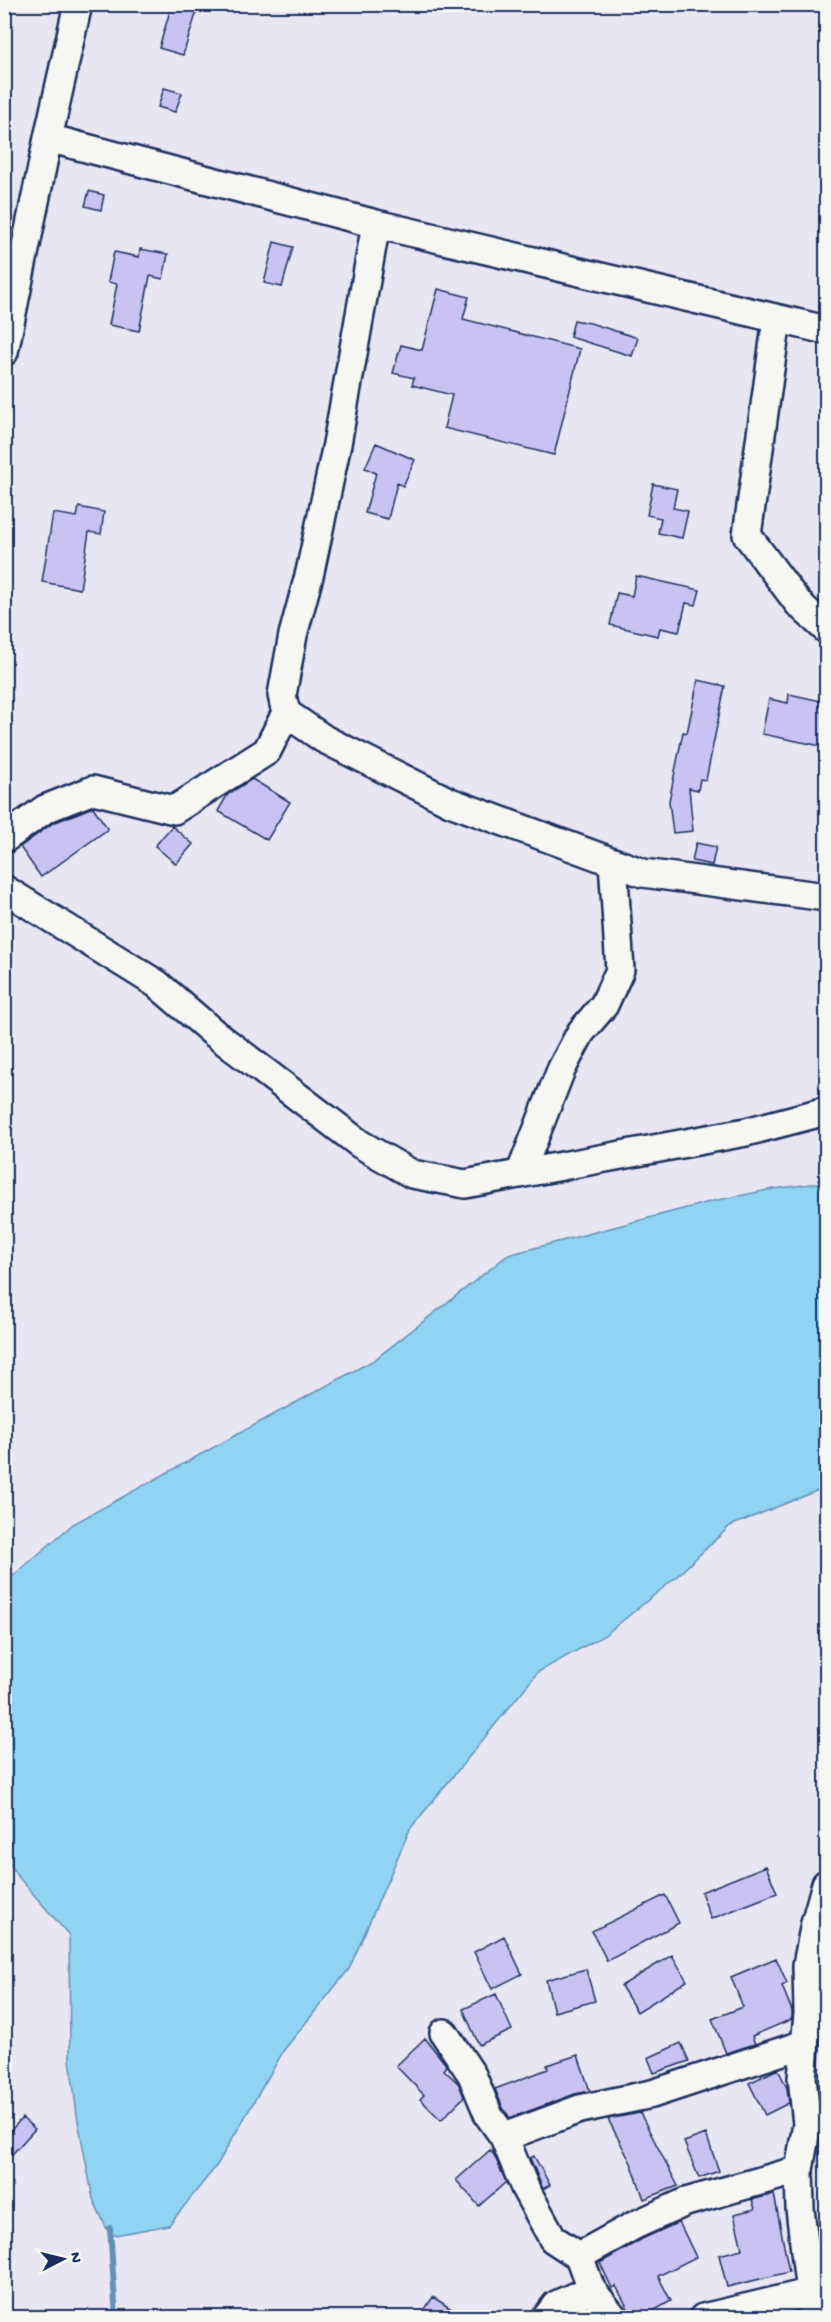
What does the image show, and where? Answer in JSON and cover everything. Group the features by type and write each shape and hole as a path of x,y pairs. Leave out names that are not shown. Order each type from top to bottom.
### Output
{"street":[{"path":"4,352 78,4"},
{"path":"48,138 376,224 826,330"},
{"path":"4,839 45,809 93,790 174,810 267,751 286,712 282,696 293,635 310,572 338,444 376,224"},
{"path":"777,318 747,535 798,603 826,629"},
{"path":"286,712 324,739 450,802 643,873 826,897"},
{"path":"520,1174 561,1070 581,1032 604,1005 620,970 613,862"},
{"path":"4,889 157,984 214,1033 360,1144 412,1174 465,1184 746,1132 826,1111"},
{"path":"813,2318 818,2290 800,2209 799,2170 817,2125 802,2078 804,2044 817,2016 807,1965 815,1923 826,1884"},
{"path":"444,2033 472,2075 489,2116 504,2137 525,2188 553,2239 579,2256 591,2289 614,2318"},
{"path":"504,2137 580,2109 652,2094 804,2044"},
{"path":"579,2256 635,2225 686,2202 799,2170"},
{"path":"546,2318 556,2305 591,2289"},
{"path":"703,2318 818,2290"}],"water":[{"path":"826,1182 826,1487 730,1526 674,1579 605,1635 538,1672 410,1829 349,1969 284,2050 217,2165 169,2225 110,2236 93,2199 77,2116 70,2059 69,1935 15,1873 5,1854 5,1583 73,1524 374,1360 508,1255 713,1201 773,1189"}],"building":[{"path":"172,4 197,11 183,55 159,48"},
{"path":"164,88 182,93 175,112 158,107"},
{"path":"89,191 104,195 101,210 85,206"},
{"path":"274,242 293,247 282,287 264,283"},
{"path":"140,249 168,254 163,279 150,276 139,331 109,325 117,284 108,282 114,252 139,257"},
{"path":"438,289 469,297 463,319 580,349 554,455 444,428 452,395 412,385 414,378 393,373 401,345 422,350"},
{"path":"574,320 638,338 632,356 570,337"},
{"path":"376,443 415,460 403,486 397,483 388,519 365,513 376,473 365,468"},
{"path":"653,484 677,489 673,508 688,511 682,538 658,533 661,518 647,515"},
{"path":"79,507 104,512 101,534 89,532 80,589 42,582 53,513 77,517"},
{"path":"636,576 700,590 696,605 686,603 679,632 660,628 658,636 610,625 617,593 632,596"},
{"path":"698,680 725,686 706,780 700,779 698,790 689,788 693,831 673,833 669,801 683,732 687,733"},
{"path":"789,694 826,702 826,747 762,734 769,699 788,703"},
{"path":"252,779 290,802 267,840 218,811 228,794"},
{"path":"93,807 108,829 41,877 20,847 53,823"},
{"path":"172,826 193,844 176,864 155,846"},
{"path":"696,843 716,847 712,865 692,861"},
{"path":"766,1866 777,1893 711,1919 701,1892"},
{"path":"665,1895 679,1923 607,1961 592,1931"},
{"path":"504,1936 522,1974 492,1989 474,1952"},
{"path":"672,1955 687,1981 637,2012 621,1986"},
{"path":"776,1958 787,1983 782,1986 792,2011 792,2019 752,2036 755,2044 726,2053 712,2019 743,2007 731,1977"},
{"path":"586,1969 595,2001 554,2012 546,1980"},
{"path":"496,1994 512,2030 479,2045 463,2009"},
{"path":"425,2038 447,2066 444,2070 459,2084 464,2097 441,2120 420,2099 424,2095 396,2066"},
{"path":"681,2043 689,2061 654,2073 648,2058"},
{"path":"578,2055 590,2091 575,2094 510,2118 495,2089 548,2069 547,2065"},
{"path":"778,2069 787,2088 789,2103 765,2115 749,2083"},
{"path":"640,2113 678,2186 644,2199 632,2165 608,2119"},
{"path":"22,2118 35,2129 4,2163 4,2138"},
{"path":"706,2134 719,2171 699,2178 684,2142"},
{"path":"490,2150 506,2182 479,2206 456,2180"},
{"path":"534,2156 550,2185 543,2189 530,2158"},
{"path":"774,2194 789,2272 727,2287 719,2255 742,2249 734,2214 755,2209 752,2200"},
{"path":"679,2222 696,2257 658,2276 671,2301 641,2318 633,2318 616,2286 612,2288 600,2263 642,2239"},
{"path":"433,2297 465,2318 419,2318"}],"waterway":[{"path":"110,2228 116,2318"}]}
